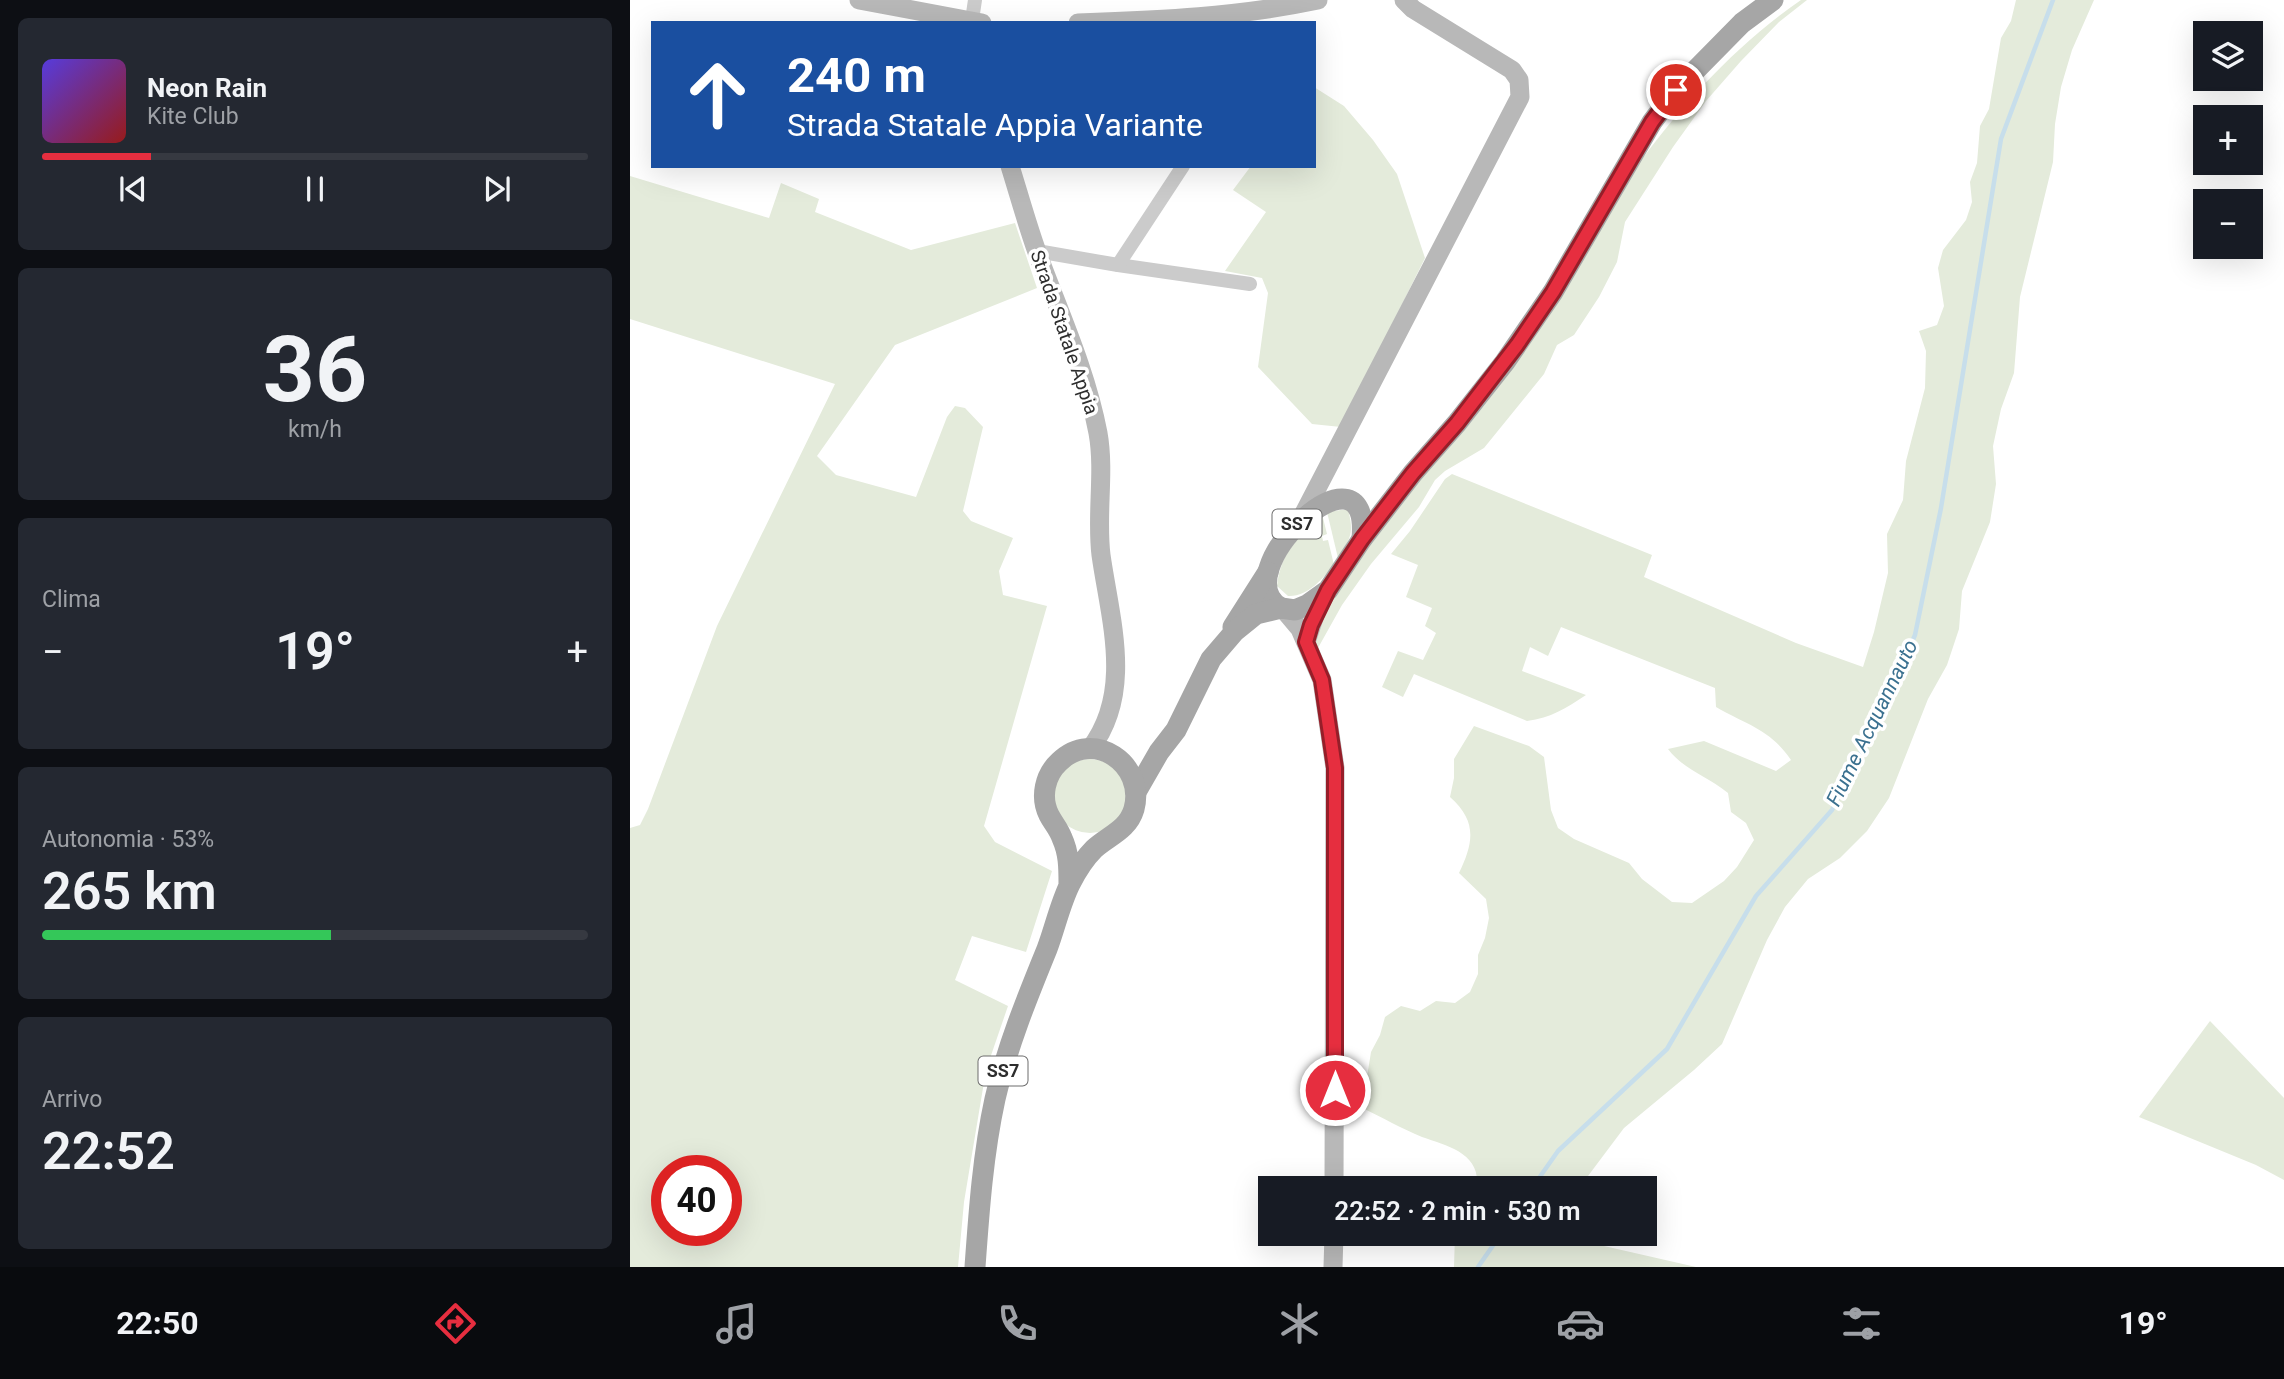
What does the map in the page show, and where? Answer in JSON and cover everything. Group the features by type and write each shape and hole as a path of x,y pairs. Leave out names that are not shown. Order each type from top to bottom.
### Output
{"main road":[{"name":"SS7","path":"975,1267 984,1159 995,1098 1014,1033 1069,884 1086,858 1108,837 1124,827 1133,814 1136,792 1159,752 1176,730 1211,659 1235,631 1256,614 1282,609 1295,610 1328,590 1362,539 1413,473 1505,362 1553,292 1652,122 1668,100 1701,62 1742,23 1773,0"},
{"name":"SS7","path":"1223,644 1242,609 1269,571 1276,554 1301,519 1333,499 1350,503 1376,498 1413,473"},
{"path":"1350,503 1362,517 1362,539"},
{"path":"1269,571 1265,584 1268,597 1282,609"},
{"name":"SS7","path":"1069,884 1069,859 1062,837 1048,814 1044,799 1045,784 1051,770 1061,759 1075,751 1090,749"},
{"path":"1090,749 1105,751 1136,762 1159,752"},
{"name":"Strada Statale Appia","path":"1116,757 1130,770 1136,784 1136,792"},
{"path":"1056,826 1068,836 1082,841 1097,841 1108,837"}],"street":[{"path":"859,0 972,21"},
{"path":"975,0 977,21"},
{"path":"1147,21 1251,18 1318,0"},
{"path":"1301,519 1520,97 1519,80 1513,70 1413,9 1404,0"},
{"name":"Strada Statale Appia","path":"1011,168 1037,251 1090,396 1098,437 1101,551 1116,653 1116,686 1101,734 1090,749"},
{"path":"1118,265 1182,168"},
{"path":"1037,251 1250,284"},
{"path":"1328,469 1328,479 1336,494 1350,503"},
{"path":"1306,642 1317,609 1328,590"},
{"path":"1282,609 1300,629 1322,680 1335,768 1334,1176"},
{"name":"Strada Statale Appia","path":"1110,709 1116,757"},
{"path":"1334,1246 1334,1267"}],"green space":[{"path":"1801,0 1807,0 1779,22 1741,61 1706,101 1673,147 1625,222 1617,262 1599,297 1574,335 1557,345 1544,374 1484,448 1435,480 1419,507 1371,564 1342,605 1318,648 1315,643 1323,616 1343,578 1384,522 1475,417 1523,353 1574,275 1637,166 1712,76 1777,17"},
{"path":"2016,0 2094,0 2072,50 2061,87 2053,162 2020,297 2014,373 2001,409 1993,446 1996,484 1990,522 1962,591 1959,629 1947,665 1928,699 1889,798 1867,831 1840,858 1808,879 1785,907 1767,940 1722,1044 1624,1128 1588,1176 1477,1176 1474,1167 1461,1153 1414,1134 1362,1108 1371,1052 1385,1017 1401,1006 1420,1011 1436,1001 1455,1003 1470,992 1478,974 1478,955 1489,918 1486,899 1459,873 1470,842 1469,823 1450,797 1454,759 1474,726 1529,746 1544,757 1551,810 1558,828 1574,839 1629,863 1642,879 1672,902 1692,903 1724,881 1737,867 1754,840 1746,823 1731,812 1728,793 1681,763 1668,749 1704,741 1776,771 1791,760 1766,734 1716,707 1715,688 1561,627 1548,656 1530,647 1522,671 1586,695 1544,718 1527,721 1414,674 1403,697 1382,687 1398,651 1423,660 1436,633 1425,626 1432,608 1406,597 1418,565 1391,554 1445,479 1452,474 1652,555 1644,577 1796,643 1863,667 1888,573 1887,534 1903,500 1906,461 1925,388 1926,351 1919,331 1937,325 1944,306 1938,268 1943,250 1966,220 1972,202 1970,182 1977,163 1980,126 1989,109 2001,38 2011,21"},
{"path":"1316,88 1344,106 1397,174 1425,258 1341,427 1312,424 1258,367 1268,293 1262,278 1225,271 1266,212 1233,190 1250,168 1316,168"},
{"path":"630,176 769,218 781,183 819,199 815,212 911,250 1015,223 1037,288 895,345 817,456 836,475 916,497 947,417 955,406 965,408 983,427 963,511 971,521 1013,538 999,571 1003,595 1047,606 984,826 995,842 1052,871 1026,952 972,936 955,980 1008,1006 986,1070 964,1202 958,1267 630,1267 630,828 640,825 648,809 717,626 835,384 630,319"},
{"path":"1348,509 1350,535 1338,558 1327,512"},
{"path":"1322,514 1327,534 1322,536 1323,541 1328,540 1334,565 1308,590 1302,594 1288,596 1277,586 1282,563 1292,546"},
{"path":"1090,759 1111,765 1121,775 1127,796 1121,817 1111,827 1090,833 1069,827 1059,817 1053,796 1059,775 1069,765"},
{"path":"2210,1021 2284,1098 2284,1180 2256,1165 2139,1117"},
{"path":"1455,1246 1604,1246 1696,1267 1454,1267"}],"waterway":[{"name":"Fiume Acquannauto","path":"1540,1176 1558,1151 1667,1049 1756,896 1832,810 1887,699 1915,635 1941,508 2001,139 2053,0"},
{"name":"Fiume Acquannauto","path":"1478,1267 1493,1246"}],"route":[{"path":"1335,1090 1335,768 1322,680 1306,642 1311,625 1328,590 1362,539 1517,345 1553,292 1652,122 1676,90"}]}
